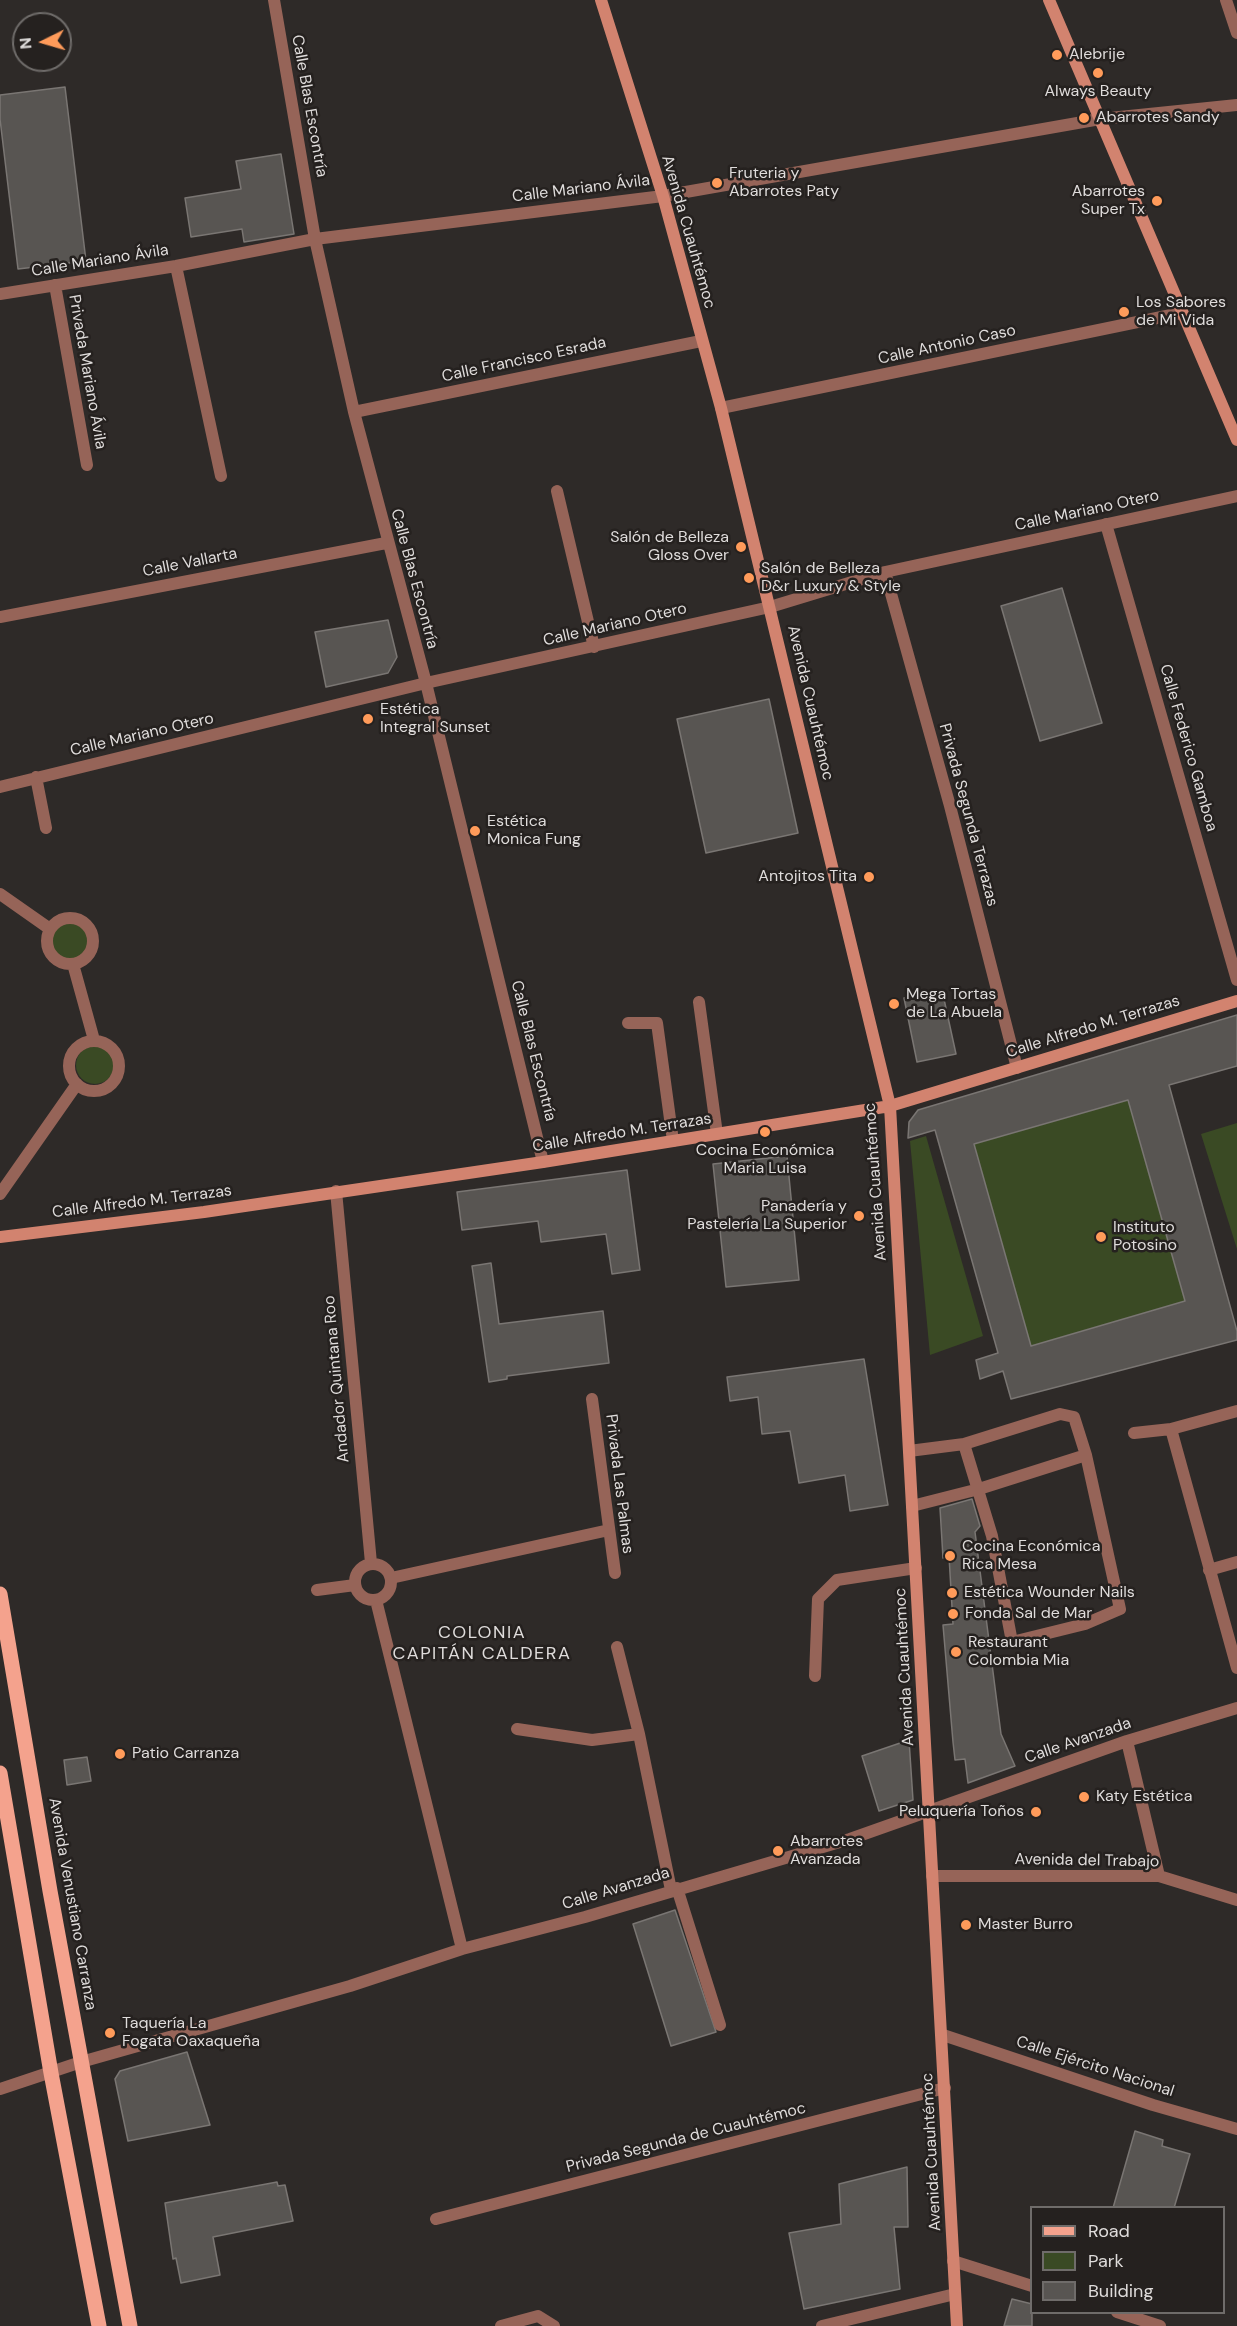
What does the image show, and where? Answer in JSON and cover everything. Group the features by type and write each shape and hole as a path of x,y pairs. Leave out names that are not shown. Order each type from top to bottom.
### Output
{"main road":[{"name":"Avenida Venustiano Carranza","path":"0,1594 81,2062 130,2326"},
{"path":"0,1773 51,2073 99,2326"}],"street":[{"name":"Calle Blas Escontría","path":"274,0 315,239 354,412 386,543 426,683 543,1162"},
{"name":"Avenida Cuauhtémoc","path":"601,0 663,196 721,408 890,1106 932,1875 943,2035 957,2326"},
{"path":"1049,0 1237,440"},
{"path":"1226,0 1237,33"},
{"name":"Calle Mariano Ávila","path":"0,294 176,266 315,239 663,196 1100,119 1237,105"},
{"path":"176,266 221,476"},
{"name":"Privada Mariano Ávila","path":"54,285 87,465"},
{"name":"Calle Antonio Caso","path":"721,408 1181,313"},
{"name":"Calle Francisco Esrada","path":"354,412 701,341"},
{"path":"557,491 594,647"},
{"name":"Calle Mariano Otero","path":"0,787 426,683 770,607 885,572 1237,496"},
{"name":"Calle Federico Gamboa","path":"1106,524 1237,980"},
{"name":"Calle Vallarta","path":"0,617 386,543"},
{"name":"Privada Segunda Terrazas","path":"885,572 950,806 1017,1068"},
{"path":"36,777 46,828"},
{"path":"0,894 50,929"},
{"path":"69,919 76,920 88,928 92,943 86,957 74,964 59,962 53,957 47,944 50,929 55,923 69,919"},
{"path":"74,964 94,1041"},
{"name":"Calle Alfredo M. Terrazas","path":"0,1237 204,1212 543,1162 890,1106 1237,1001"},
{"path":"699,1002 717,1134"},
{"path":"628,1023 657,1023 673,1141"},
{"path":"94,1041 109,1045 115,1051 119,1067 113,1082 100,1090 83,1088 77,1083 69,1069 73,1053 86,1042 94,1041"},
{"path":"0,1194 77,1083"},
{"name":"Andador Quintana Roo","path":"336,1191 371,1563"},
{"name":"Privada Las Palmas","path":"592,1399 615,1573"},
{"path":"1134,1433 1171,1428 1237,1410"},
{"path":"909,1451 964,1444 1060,1414 1074,1417 1086,1455 1120,1609 1085,1624 1012,1641 992,1536 964,1444"},
{"path":"1171,1428 1237,1668"},
{"path":"912,1506 979,1489 1086,1455"},
{"path":"392,1578 609,1530"},
{"path":"371,1563 384,1567 392,1578 388,1593 376,1600 362,1597 356,1585 359,1571 371,1563"},
{"path":"1209,1570 1237,1563"},
{"path":"815,1676 818,1599 837,1580 916,1568"},
{"path":"317,1590 356,1585"},
{"path":"376,1600 462,1949"},
{"path":"617,1647 674,1889 720,2025"},
{"name":"Calle Avanzada","path":"0,2089 81,2062 350,1986 462,1949 585,1917 850,1839 1127,1741 1237,1708"},
{"path":"517,1729 592,1740 639,1734"},
{"path":"1127,1741 1159,1876"},
{"name":"Avenida del Trabajo","path":"932,1875 1159,1876 1237,1900"},
{"name":"Calle Ejército Nacional","path":"943,2035 1153,2105 1237,2129"},
{"name":"Privada Segunda de Cuauhtémoc","path":"436,2219 945,2088"},
{"path":"953,2261 1030,2285"},
{"path":"822,2326 956,2294"},
{"path":"1120,2314 1160,2326"},
{"path":"501,2326 538,2316 554,2326"}],"green space":[{"path":"69,923 76,924 82,929 87,935 87,949 82,955 76,960 69,961 62,960 56,955 51,949 50,942 51,935 56,929 62,924"},
{"path":"95,1046 102,1047 108,1052 113,1058 113,1072 108,1078 102,1083 95,1084 88,1083 82,1078 77,1072 76,1065 77,1058 82,1052 88,1047"},
{"path":"1128,1100 1185,1301 1031,1346 974,1144"},
{"path":"1237,1123 1237,1249 1201,1134"},
{"path":"926,1136 983,1336 930,1355 910,1141"}],"building":[{"path":"65,87 86,261 18,269 0,119 0,95"},
{"path":"281,154 294,234 244,242 242,229 191,237 185,198 241,189 236,161"},
{"path":"1062,588 1102,723 1040,741 1001,606"},
{"path":"388,620 397,657 388,673 326,687 315,632"},
{"path":"769,699 798,833 706,853 677,719"},
{"path":"942,990 956,1054 917,1062 904,998"},
{"path":"1237,1015 1237,1066 1169,1085 1237,1331 1237,1340 1011,1399 1003,1371 980,1379 976,1360 998,1353 935,1130 908,1138 909,1122 918,1110","holes":["1128,1100 1185,1301 1031,1346 974,1144"]},
{"path":"787,1156 799,1280 726,1287 713,1164"},
{"path":"627,1170 640,1270 612,1274 606,1234 541,1242 538,1221 462,1230 457,1192"},
{"path":"491,1263 499,1324 603,1311 609,1363 507,1376 507,1379 489,1382 472,1266"},
{"path":"864,1359 888,1505 850,1511 845,1475 799,1483 790,1431 762,1434 758,1397 730,1401 727,1377"},
{"path":"972,1499 980,1526 975,1532 1001,1734 1015,1766 968,1783 965,1759 955,1760 953,1742 943,1625 953,1624 949,1556 943,1558 940,1508"},
{"path":"909,1740 913,1800 879,1811 862,1756"},
{"path":"87,1757 91,1781 67,1785 64,1760"},
{"path":"675,1910 716,2032 671,2046 633,1924"},
{"path":"187,2052 210,2125 128,2141 115,2079 120,2071"},
{"path":"1135,2131 1163,2140 1162,2146 1190,2154 1175,2206 1114,2206"},
{"path":"907,2167 908,2227 894,2227 900,2289 804,2309 789,2233 841,2224 839,2184"},
{"path":"277,2182 278,2186 285,2185 293,2221 213,2237 220,2275 181,2283 176,2258 173,2259 165,2203"},
{"path":"1012,2299 1030,2304 1032,2326 1004,2326"}],"place":[{"name":"Alebrije","path":"1057,55"},
{"name":"Always Beauty","path":"1098,73"},
{"name":"Abarrotes Sandy","path":"1084,118"},
{"name":"Fruteria y Abarrotes Paty","path":"717,183"},
{"name":"Abarrotes Super Tx","path":"1157,201"},
{"name":"Los Sabores de Mi Vida","path":"1124,312"},
{"name":"Salón de Belleza Gloss Over","path":"741,547"},
{"name":"Salón de Belleza D&r Luxury & Style","path":"749,578"},
{"name":"Estética Integral Sunset","path":"368,719"},
{"name":"Estética Monica Fung","path":"475,831"},
{"name":"Antojitos Tita","path":"869,877"},
{"name":"Mega Tortas de La Abuela","path":"894,1004"},
{"name":"Cocina Económica Maria Luisa","path":"765,1132"},
{"name":"Panadería y Pastelería La Superior","path":"859,1216"},
{"name":"Instituto Potosino","path":"1101,1237"},
{"name":"Cocina Económica Rica Mesa","path":"950,1556"},
{"name":"Estética Wounder Nails","path":"952,1593"},
{"name":"Fonda Sal de Mar","path":"953,1614"},
{"name":"Restaurant Colombia Mia","path":"956,1652"},
{"name":"Patio Carranza","path":"120,1754"},
{"name":"Katy Estética","path":"1084,1797"},
{"name":"Peluquería Toños","path":"1036,1812"},
{"name":"Abarrotes Avanzada","path":"778,1851"},
{"name":"Master Burro","path":"966,1925"},
{"name":"Taquería La Fogata Oaxaqueña","path":"110,2033"}],"district":[{"name":"COLONIA CAPITÁN CALDERA","path":"482,1643"}]}
